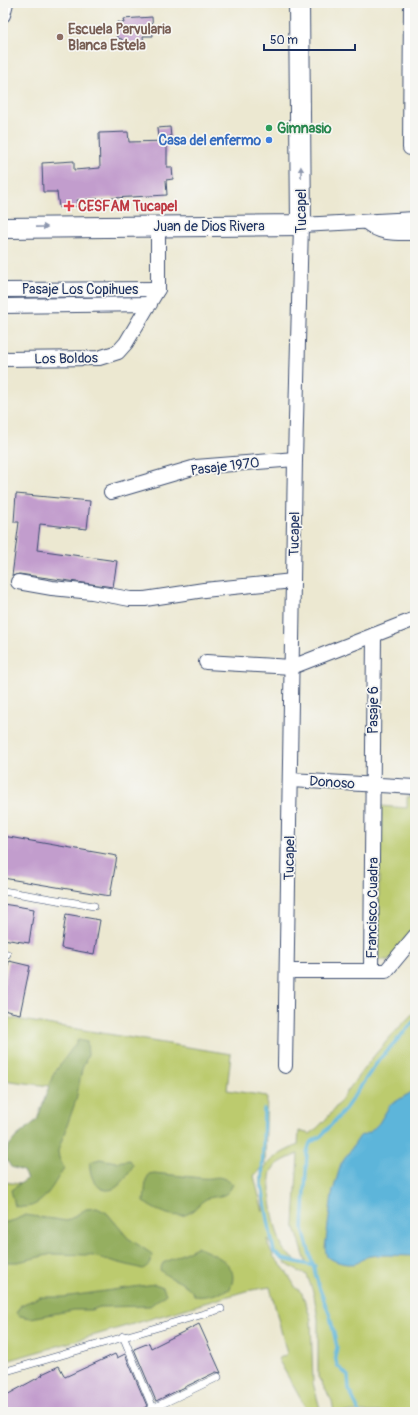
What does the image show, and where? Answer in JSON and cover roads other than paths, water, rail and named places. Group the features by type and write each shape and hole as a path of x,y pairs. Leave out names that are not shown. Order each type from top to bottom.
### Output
{"main road":[{"name":"Tucapel","path":"299,3 301,225"},
{"name":"Juan de Dios Rivera","path":"3,228 301,225"}],"street":[{"path":"3,15 6,3"},
{"path":"410,148 411,3"},
{"name":"Juan de Dios Rivera","path":"301,225 415,219"},
{"path":"366,222 372,227 385,232 415,233"},
{"name":"Tucapel","path":"285,1066 295,459 301,225"},
{"path":"158,226 158,289"},
{"name":"Pasaje Los Copihues","path":"3,290 158,289"},
{"name":"Los Boldos","path":"3,359 99,358 113,355 126,344 158,289"},
{"name":"Pasaje Los Copihues","path":"3,306 150,304"},
{"name":"Pasaje 1970","path":"111,492 196,467 295,459"},
{"path":"18,582 52,588 92,592 130,599 293,581"},
{"path":"206,662 292,668 415,619"},
{"name":"Pasaje 6","path":"373,785 374,635"},
{"name":"Donoso","path":"290,780 415,787"},
{"name":"Francisco Cuadra","path":"287,971 371,971 373,785"},
{"path":"371,971 386,971 415,936"}],"lane":[{"path":"3,891 94,906"},
{"path":"3,1372 122,1336 220,1309"},
{"path":"122,1336 154,1408"},
{"path":"145,1412 218,1377"}],"water":[{"path":"415,1090 415,1256 377,1255 369,1256 357,1263 349,1264 330,1259 327,1257 325,1248 332,1194 341,1164 360,1136 370,1132 379,1123 390,1105"}],"waterway":[{"path":"359,1412 349,1389 348,1376 337,1365 335,1356 337,1347 330,1316 319,1287 303,1229 307,1152 310,1143 321,1136 343,1112 378,1061 415,1020"},
{"path":"264,1109 262,1187 274,1252 283,1259 315,1266"}],"place":[{"name":"Escuela Parvularia Blanca Estela","path":"60,37"},
{"name":"Gimnasio","path":"269,128"},
{"name":"Casa del enfermo","path":"269,140"},
{"name":"CESFAM Tucapel","path":"69,206"}]}
